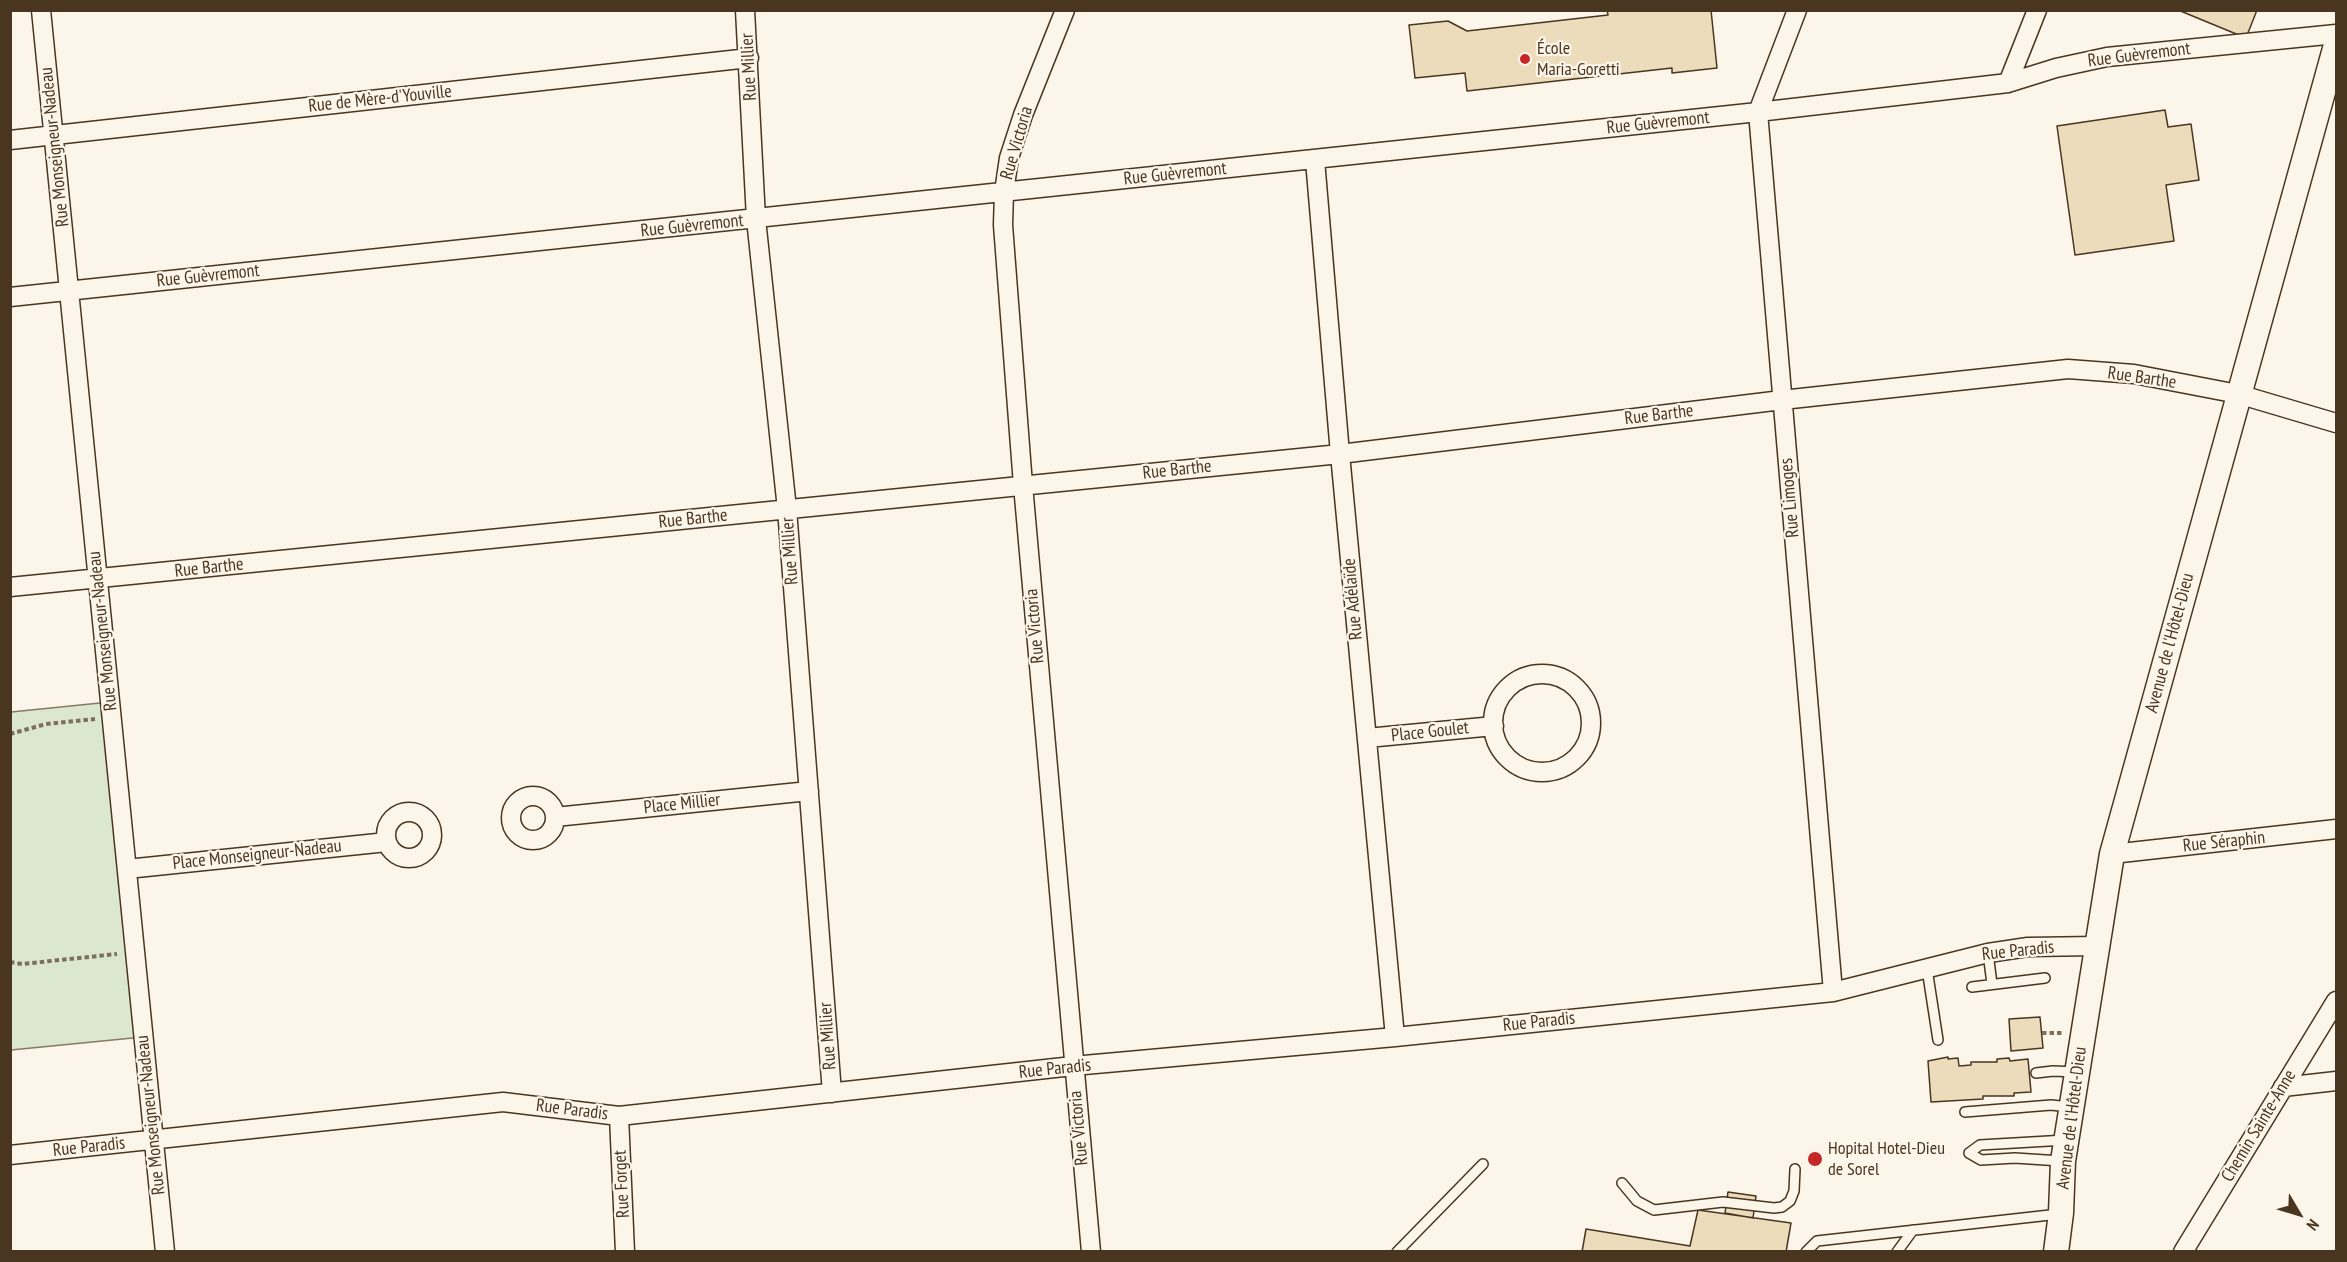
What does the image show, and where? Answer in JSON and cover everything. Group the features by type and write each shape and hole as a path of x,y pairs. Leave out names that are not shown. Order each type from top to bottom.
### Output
{"street":[{"name":"Rue Monseigneur-Nadeau","path":"41,10 165,1251"},
{"name":"Rue Millier","path":"745,10 756,219 787,509 832,1093"},
{"name":"Rue Victoria","path":"1065,10 1016,133 1007,166 1003,225 1023,485 1091,1251"},
{"name":"Rue Limoges","path":"1797,10 1758,112 1833,992"},
{"path":"2008,83 2037,10"},
{"name":"Rue Guèvremont","path":"10,297 1758,112 2008,83 2056,68 2107,57 2337,34"},
{"name":"Avenue de l'Hôtel-Dieu","path":"2056,1251 2065,1151 2112,854 2238,394 2337,45"},
{"name":"Rue de Mère-d'Youville","path":"10,140 749,58"},
{"name":"Rue Adélaïde","path":"1315,160 1340,454 1395,1037"},
{"name":"Rue Barthe","path":"10,587 1340,454 1782,400 2068,369 2134,374 2238,394 2337,423"},
{"name":"Place Goulet","path":"1545,674 1561,678 1574,686 1585,699 1590,714 1591,730 1586,745 1577,758 1564,768 1548,772 1532,771 1517,766 1505,755 1497,742 1494,726 1495,710 1502,695 1514,684 1528,676 1545,674"},
{"name":"Place Goulet","path":"1367,738 1494,726"},
{"name":"Place Millier","path":"555,818 809,791"},
{"name":"Rue Séraphin","path":"2112,854 2337,829"},
{"name":"Place Monseigneur-Nadeau","path":"127,869 387,842"},
{"name":"Rue Paradis","path":"10,1155 503,1102 619,1116 1073,1066 1395,1037 1833,992 1988,952 2028,947 2097,946"},
{"name":"Chemin Sainte-Anne","path":"2183,1251 2337,1001"},
{"path":"2283,1087 2337,1081"},
{"name":"Rue Forget","path":"619,1116 625,1251"}],"lane":[{"path":"1988,952 1992,984"},
{"path":"1926,969 1938,1040"},
{"path":"1972,987 2045,978"},
{"path":"2036,1073 2053,1071 2077,1073"},
{"path":"1965,1112 2051,1105 2072,1108"},
{"path":"1980,1145 2065,1151 1981,1160 1969,1153 1980,1145"},
{"path":"1397,1251 1483,1164"},
{"path":"1622,1182 1637,1201 1653,1210 1723,1202 1774,1208 1782,1207 1790,1201 1794,1191 1795,1169"},
{"path":"1806,1251 1817,1241 2061,1213"},
{"path":"1897,1251 1913,1230"}],"path":[{"path":"10,734 46,724 111,718"},
{"path":"10,962 22,964 135,952"}],"green space":[{"path":"110,702 143,1037 11,1050 11,712"}],"building":[{"path":"1607,10 1711,10 1717,68 1672,73 1672,68 1467,91 1465,73 1415,78 1409,25 1448,21 1467,31 1608,15"},
{"path":"2178,10 2257,10 2246,38"},
{"path":"2165,110 2168,127 2191,124 2199,180 2166,185 2174,241 2075,255 2057,126"},
{"path":"2040,1017 2043,1048 2011,1051 2009,1019"},
{"path":"1948,1057 1948,1059 1958,1058 1959,1066 1971,1065 1971,1062 1997,1062 1997,1059 2009,1058 2010,1061 2028,1059 2031,1092 2014,1093 2014,1096 1983,1096 1983,1099 1931,1102 1928,1061"},
{"path":"1728,1192 1756,1196 1753,1218 1725,1213"},
{"path":"1698,1210 1791,1223 1786,1252 1582,1252 1586,1229 1690,1246"}],"place":[{"name":"École Maria-Goretti","path":"1525,59"},
{"name":"Hopital Hotel-Dieu de Sorel","path":"1815,1159"}]}
